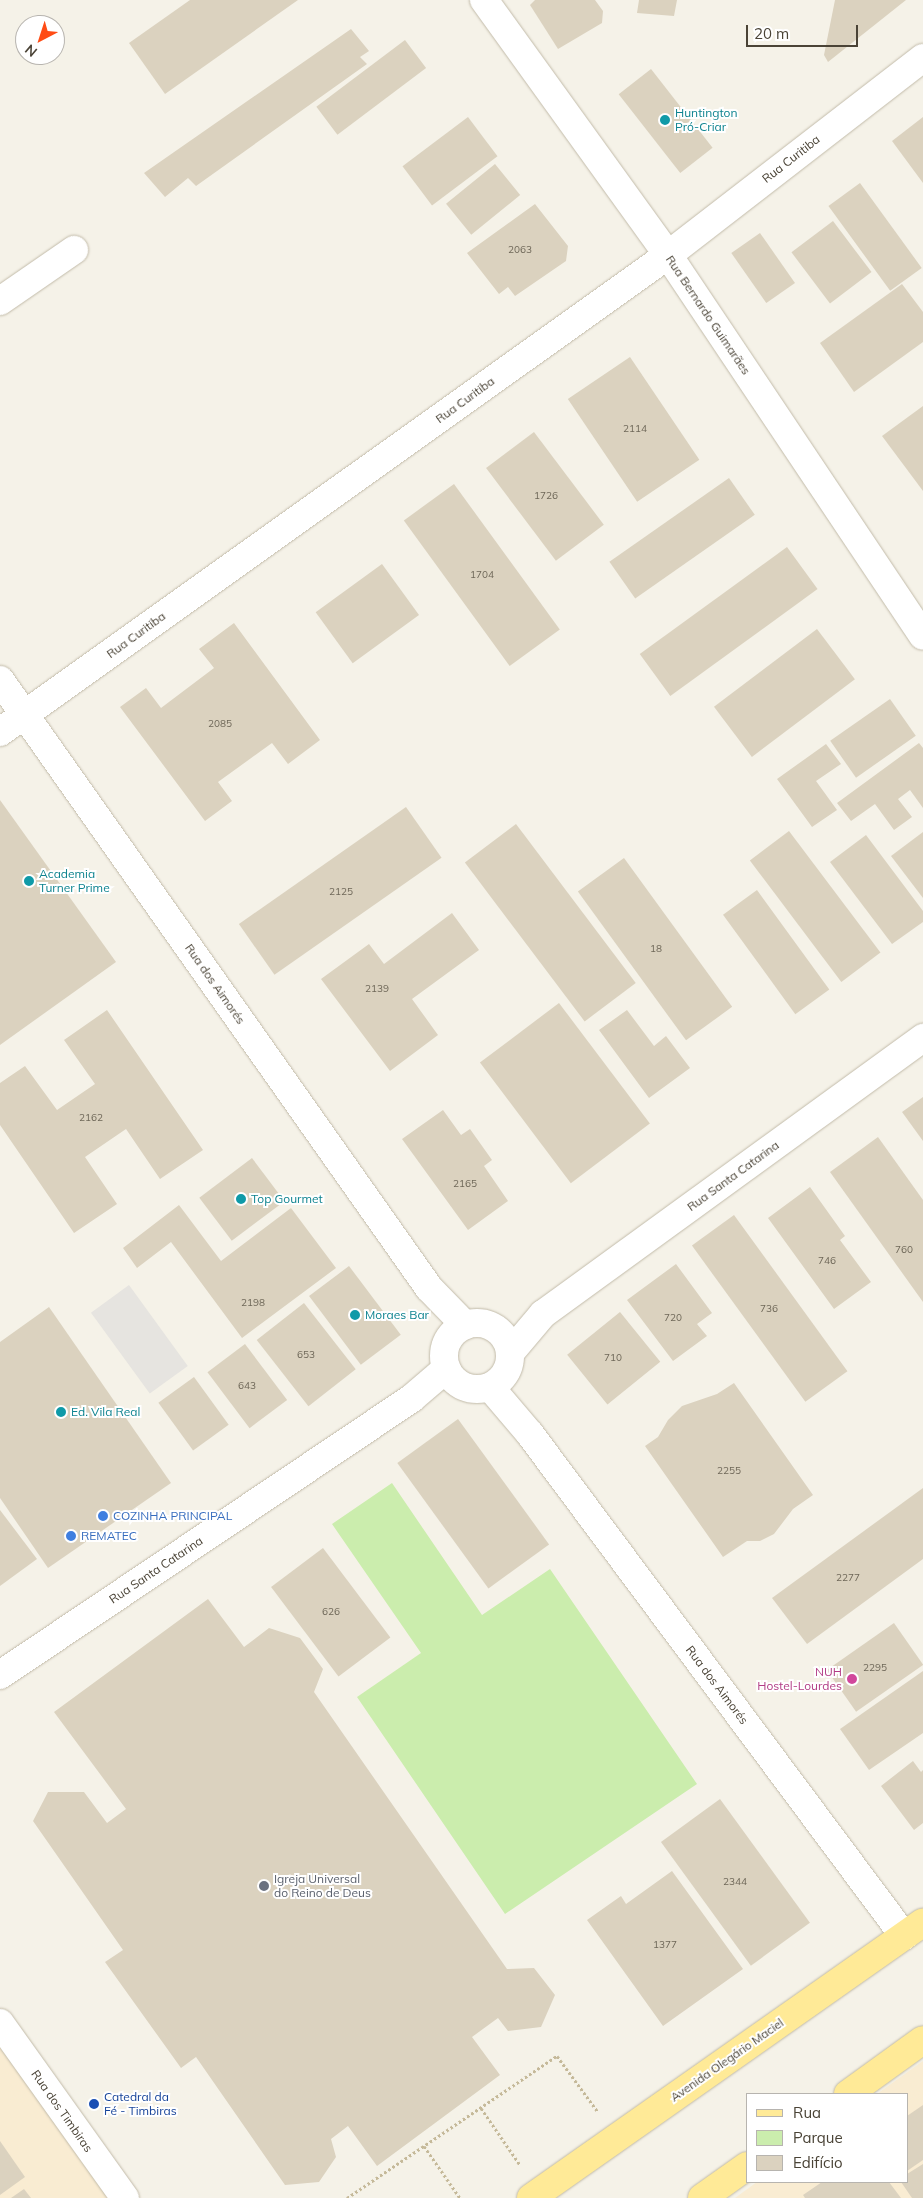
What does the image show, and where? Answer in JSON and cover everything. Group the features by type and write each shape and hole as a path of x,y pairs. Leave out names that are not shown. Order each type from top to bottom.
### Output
{"main road":[{"name":"Avenida Olegário Maciel","path":"531,2198 913,1929"},
{"path":"849,2093 923,2040"},
{"path":"702,2198 746,2167"}],"street":[{"name":"Rua Bernardo Guimarães","path":"484,0 668,254 923,636"},
{"name":"Rua Curitiba","path":"0,732 668,254 923,58"},
{"path":"0,301 74,250"},
{"name":"Rua dos Aimorés","path":"0,680 458,1330"},
{"name":"Rua Santa Catarina","path":"501,1362 543,1314 923,1038"},
{"path":"482,1323 501,1362 473,1389 451,1376 444,1352 458,1330 482,1323"},
{"name":"Rua dos Aimorés","path":"501,1362 530,1434 913,1929"},
{"name":"Rua Santa Catarina","path":"0,1675 412,1398 451,1376"},
{"name":"Rua dos Timbiras","path":"0,2023 125,2198"}],"path":[{"path":"347,2198 557,2056 586,2095"},
{"path":"481,2108 508,2148"},
{"path":"424,2146 460,2198"}],"shaded area":[{"path":"129,1285 188,1366 150,1394 91,1313"},
{"path":"0,2042 109,2198 0,2198"},
{"path":"923,2061 923,2198 735,2198 756,2183 908,2183 908,2093 878,2093"}],"green space":[{"path":"392,1483 482,1615 550,1569 697,1784 505,1914 357,1697 421,1653 332,1524"}],"building":[{"path":"190,0 298,0 165,94 129,43"},
{"path":"535,0 595,0 603,11 602,23 558,49 530,5"},
{"path":"639,0 677,0 674,16 637,13"},
{"path":"835,0 906,0 828,62 824,55"},
{"path":"351,29 369,51 360,57 367,64 196,186 188,178 165,197 144,173"},
{"path":"405,40 426,68 337,135 316,107"},
{"name":"Huntington Pró-Criar","path":"651,69 713,148 680,173 619,94"},
{"path":"468,117 497,156 432,205 403,166"},
{"path":"923,117 923,183 892,141"},
{"path":"495,164 520,195 471,235 446,204"},
{"path":"860,183 922,268 890,291 828,206"},
{"path":"535,204 568,246 566,261 515,296 508,287 499,294 467,253"},
{"path":"833,221 872,272 830,303 791,252"},
{"path":"760,233 795,283 766,303 731,253"},
{"path":"902,284 923,312 923,342 854,392 820,343"},
{"path":"630,357 699,460 637,502 568,399"},
{"path":"923,406 923,491 882,436"},
{"path":"534,432 604,525 556,561 486,468"},
{"path":"729,478 755,515 635,599 609,562"},
{"path":"454,484 560,630 510,666 404,520"},
{"path":"787,547 818,589 670,696 640,654"},
{"path":"382,564 419,615 353,663 316,612"},
{"path":"234,623 320,740 288,764 272,743 218,782 232,801 205,821 120,707 146,688 161,708 214,668 199,649"},
{"path":"817,629 855,679 752,757 714,707"},
{"path":"890,699 916,736 856,778 830,741"},
{"path":"919,743 923,748 923,808 910,790 898,799 912,817 894,830 875,804 851,821 837,803"},
{"path":"826,744 841,764 816,781 837,810 812,827 777,779"},
{"name":"Academia Turner Prime","path":"0,800 116,962 0,1045"},
{"path":"406,807 442,858 274,975 239,924"},
{"path":"516,824 636,983 585,1021 465,863"},
{"path":"789,831 880,952 841,982 750,860"},
{"path":"923,832 923,898 891,856"},
{"path":"866,835 923,911 923,922 892,944 830,862"},
{"path":"624,858 732,1007 686,1040 578,892"},
{"path":"757,890 829,990 795,1014 723,915"},
{"path":"452,913 479,950 412,999 438,1035 390,1071 321,979 369,944 384,964"},
{"path":"559,1003 650,1124 571,1183 480,1063"},
{"path":"107,1010 203,1150 160,1179 126,1129 85,1157 117,1204 74,1233 0,1125 0,1083 25,1066 57,1110 95,1084 64,1040"},
{"path":"627,1010 654,1046 666,1036 690,1068 649,1098 599,1030"},
{"path":"923,1097 923,1141 902,1112"},
{"path":"443,1110 461,1135 470,1129 492,1160 484,1166 508,1201 468,1230 402,1139"},
{"path":"878,1137 923,1200 923,1302 830,1172"},
{"name":"Top Gourmet","path":"252,1158 284,1201 232,1241 199,1198"},
{"path":"810,1187 845,1236 840,1240 871,1282 834,1309 768,1218"},
{"path":"179,1205 221,1261 291,1208 336,1268 242,1338 171,1242 137,1268 123,1248"},
{"path":"734,1215 847,1371 805,1402 692,1246"},
{"path":"676,1264 712,1313 697,1324 707,1336 673,1361 627,1300"},
{"name":"Moraes Bar","path":"349,1266 401,1335 361,1365 309,1296"},
{"path":"304,1303 356,1369 308,1406 257,1340"},
{"name":"Ed. Vila Real","path":"49,1307 171,1483 48,1568 0,1498 0,1342"},
{"path":"620,1312 660,1362 607,1405 567,1355"},
{"path":"245,1344 287,1400 250,1428 207,1372"},
{"path":"194,1377 229,1425 193,1451 158,1403"},
{"path":"734,1383 813,1495 793,1509 774,1534 760,1541 747,1541 723,1557 645,1446 658,1437 668,1420 682,1406 717,1394"},
{"path":"458,1419 549,1544 488,1588 397,1463"},
{"path":"923,1488 923,1559 807,1644 772,1598"},
{"path":"0,1510 37,1559 0,1586"},
{"path":"323,1548 390,1637 338,1677 271,1587"},
{"name":"Igreja Universal do Reino de Deus","path":"208,1599 244,1647 269,1628 300,1638 323,1669 314,1692 507,1969 534,1968 555,1995 541,2027 508,2031 498,2018 472,2037 500,2075 377,2166 348,2126 331,2139 336,2157 319,2182 285,2185 196,2057 181,2068 105,1962 123,1950 33,1821 48,1792 84,1792 107,1823 126,1809 54,1712"},
{"path":"894,1623 923,1665 856,1712 827,1670"},
{"path":"923,1671 923,1733 869,1770 840,1729"},
{"path":"913,1761 921,1772 923,1770 923,1823 914,1830 881,1786"},
{"path":"720,1799 810,1923 751,1966 661,1842"},
{"path":"672,1871 743,1969 663,2026 587,1920 621,1896 626,1904"},
{"path":"923,2105 923,2160 908,2170 908,2115"},
{"path":"0,2141 25,2177 0,2195"},
{"path":"923,2164 923,2198 912,2198 902,2183 908,2183 908,2173"},
{"path":"821,2183 890,2183 901,2198 805,2198 803,2195"},
{"path":"24,2189 31,2198 11,2198"}],"place":[{"name":"Huntington Pró-Criar","path":"665,120"},
{"name":"Academia Turner Prime","path":"29,881"},
{"name":"Top Gourmet","path":"241,1199"},
{"name":"Moraes Bar","path":"355,1315"},
{"name":"Ed. Vila Real","path":"61,1412"},
{"name":"COZINHA PRINCIPAL","path":"103,1516"},
{"name":"REMATEC","path":"71,1536"},
{"name":"NUH Hostel-Lourdes","path":"852,1679"},
{"name":"Igreja Universal do Reino de Deus","path":"264,1886"},
{"name":"Catedral da Fé - Timbiras","path":"94,2104"}]}
